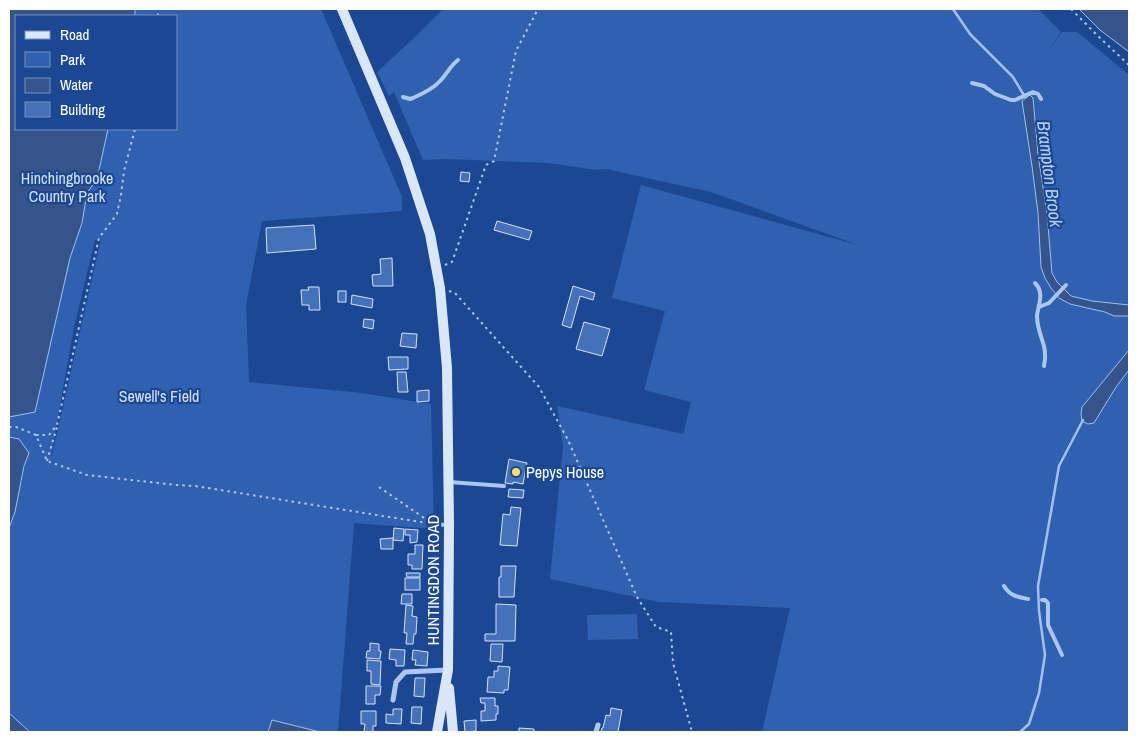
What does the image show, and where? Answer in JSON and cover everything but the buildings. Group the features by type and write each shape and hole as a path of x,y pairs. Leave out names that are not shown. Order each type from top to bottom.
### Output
{"main road":[{"name":"HUNTINGDON ROAD","path":"342,9 406,158 430,234 440,288 447,368 449,484 448,672"},
{"path":"437,732 448,672"},
{"path":"448,672 453,732"}],"street":[{"path":"393,700 396,682 405,672 448,672"},
{"path":"596,732 598,724"}],"lane":[{"path":"403,97 410,99 433,87 452,64 458,60"},
{"path":"972,83 984,86 1007,100 1015,100 1033,92 1041,98"},
{"path":"1036,283 1040,292 1040,307 1037,315 1045,350 1044,366"},
{"path":"1040,307 1049,303 1066,285"},
{"path":"449,484 504,486"},
{"path":"432,523 449,525"},
{"path":"1004,586 1007,592 1014,596 1028,598"},
{"path":"1042,600 1048,603 1048,625 1062,655"}],"path":[{"path":"446,266 452,262 486,165 494,162 516,51 538,9"},
{"path":"1071,9 1129,65"},
{"path":"47,461 57,425 99,238 117,214 124,171 135,130"},
{"path":"440,288 455,293 539,386 568,440 637,597 656,626 671,632 673,663 692,732"},
{"path":"9,427 16,427 36,435 49,435 57,425"},
{"path":"36,435 47,461 87,475 194,486 432,523"},
{"path":"379,487 432,523"}],"green space":[{"path":"9,9 321,9 402,197 402,211 262,221 246,305 249,382 362,393 431,404 434,529 354,523 338,732 30,732 9,713 9,528 15,512 25,464 9,461","holes":["101,239 52,455 74,327 95,240"]},
{"path":"443,9 1038,9 1061,32 1045,55 1062,32 1077,32 1129,75 1129,732 762,732 790,608 659,602 550,579 563,446 557,406 683,434 691,402 644,390 665,311 612,298 641,185 858,245 711,192 606,169 597,170 548,163 447,159 423,160 394,92 389,96 377,72"},
{"path":"637,614 638,639 588,640 587,615"}],"water":[{"path":"9,9 135,9 135,15 15,15 15,130 108,130 97,179 87,193 82,223 70,258 35,412 9,417"},
{"path":"1079,9 1129,9 1129,52 1100,30"},
{"path":"1030,95 1033,98 1052,273 1057,282 1071,296 1092,301 1129,305 1129,316 1114,316 1070,304 1059,298 1045,278 1041,267 1038,213 1022,101"},
{"path":"1129,350 1129,370 1094,423 1088,424 1082,421 1082,407"},
{"path":"9,437 19,439 29,453 24,466 15,512 9,528"},
{"path":"9,713 30,732 9,732"},
{"path":"272,720 320,732 268,732"}],"waterway":[{"name":"Brampton Brook","path":"953,9 970,34 1013,77 1025,97"},
{"path":"1020,732 1029,724 1039,693 1045,655 1039,611 1038,586 1059,466 1083,420"}],"place":[{"name":"Pepys House","path":"516,472"}],"park label":[{"name":"Hinchingbrooke Country Park","path":"67,187"},
{"name":"Sewell's Field","path":"159,396"}]}
